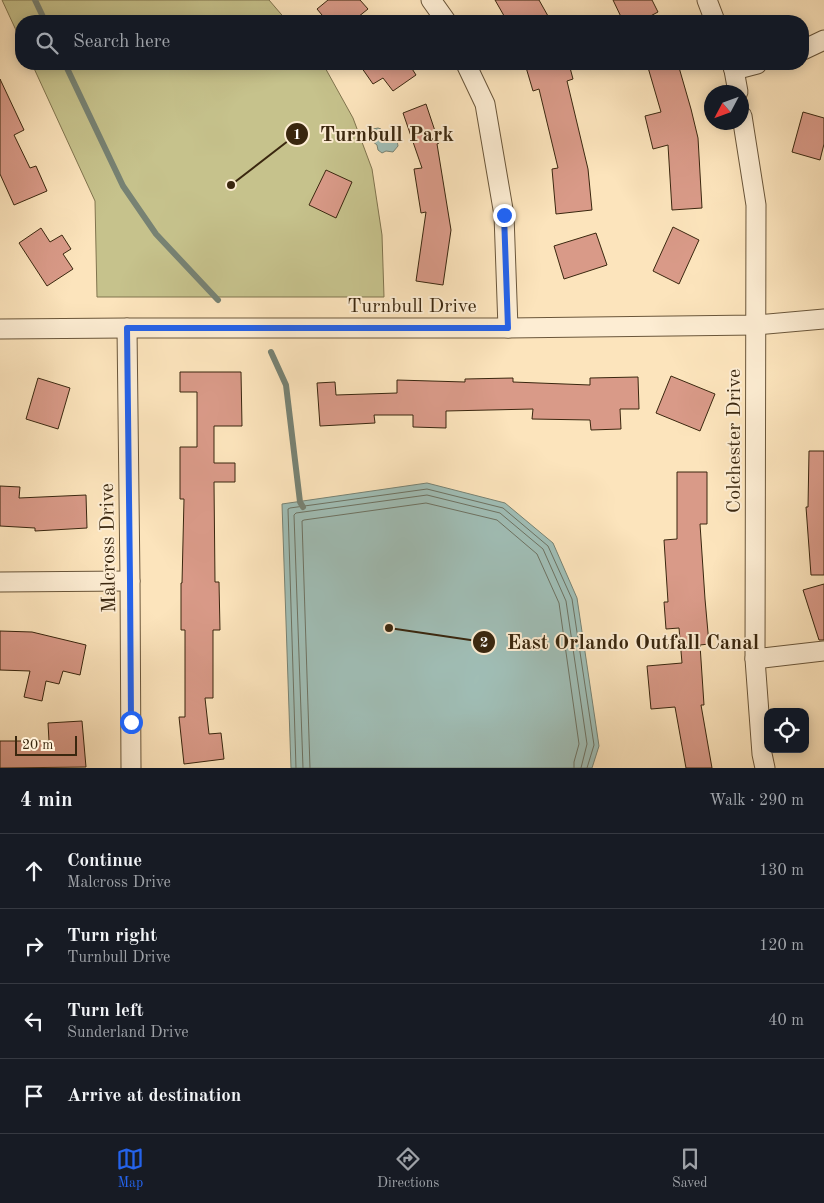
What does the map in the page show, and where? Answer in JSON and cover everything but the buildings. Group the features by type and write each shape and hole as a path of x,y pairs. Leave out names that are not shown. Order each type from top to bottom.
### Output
{"street":[{"path":"431,0 442,15"},
{"path":"707,0 713,15"},
{"path":"809,47 824,40"},
{"path":"469,70 485,104 504,215 508,328"},
{"path":"734,70 737,85"},
{"name":"Colchester Drive","path":"744,130 756,205 755,659 762,754 765,768"},
{"name":"Turnbull Drive","path":"0,330 756,325 824,319"},
{"name":"Malcross Drive","path":"127,328 131,768"},
{"path":"0,582 130,581"},
{"path":"755,659 824,650"}],"shaded area":[{"path":"2,0 269,0 282,15 15,15 15,28"},
{"path":"35,70 326,70 353,118 372,169 382,235 384,297 97,297 95,201"}],"water":[{"path":"378,128 386,136 397,140 398,146 393,152 386,151 382,153 372,141 370,137 373,129"},
{"path":"427,483 505,503 553,543 577,598 599,746 592,768 291,768 282,504"}],"waterway":[{"path":"35,0 42,15"},
{"path":"68,70 123,186 156,234 218,300"},
{"path":"271,352 286,385 300,502 303,507"}],"place":[{"name":"Turnbull Park","path":"231,185"},
{"name":"East Orlando Outfall Canal","path":"389,628"}],"route":[{"path":"131,722 127,328 508,328 504,215"}]}
